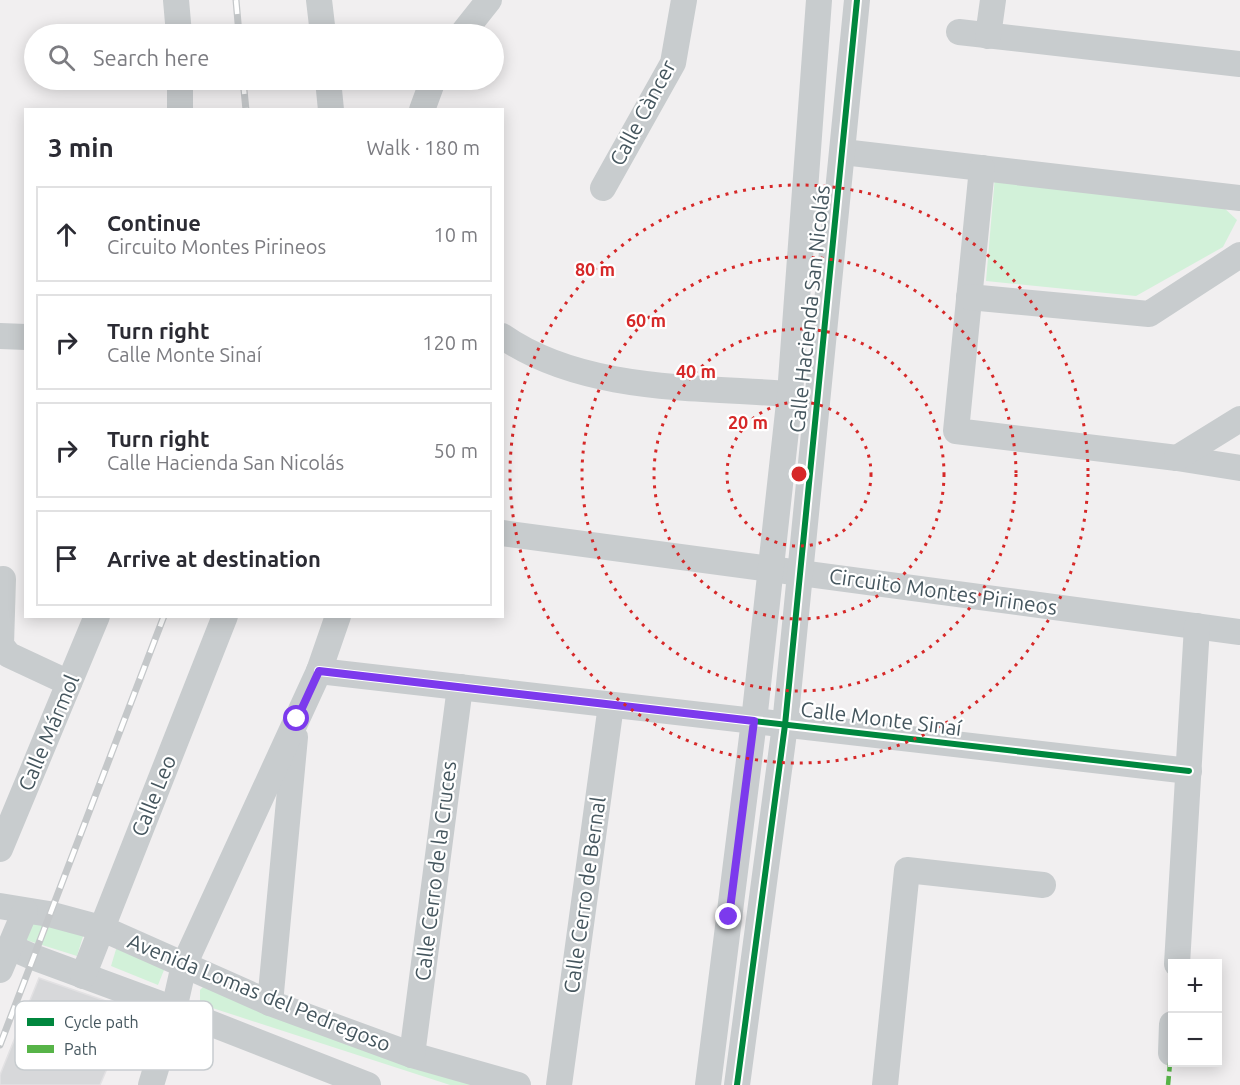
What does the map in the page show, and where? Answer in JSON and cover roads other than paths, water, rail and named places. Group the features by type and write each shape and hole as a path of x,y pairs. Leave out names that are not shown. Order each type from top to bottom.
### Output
{"street":[{"path":"176,0 178,24"},
{"path":"319,0 322,24"},
{"path":"470,24 489,0"},
{"name":"Calle Càncer","path":"603,188 673,63 684,0"},
{"name":"Calle Hacienda San Nicolás","path":"708,1085 754,721 790,394 819,0"},
{"name":"Calle Hacienda San Nicolás","path":"737,1085 785,724 843,152 856,0"},
{"path":"988,36 993,0"},
{"path":"959,32 1229,63 1240,47"},
{"path":"180,90 180,108"},
{"path":"329,90 331,108"},
{"path":"424,108 430,90"},
{"path":"843,152 1240,198"},
{"path":"982,168 956,430 1240,468"},
{"path":"969,297 1149,315 1240,255"},
{"path":"0,336 24,337"},
{"path":"504,337 519,348 559,365 619,382 790,394"},
{"path":"1177,458 1240,419"},
{"name":"Circuito Montes Pirineos","path":"504,533 1240,632"},
{"path":"3,579 2,645 9,655 69,683"},
{"name":"Calle Mármol","path":"0,849 96,618"},
{"name":"Calle Leo","path":"83,976 224,618"},
{"path":"176,1001 184,965 319,671 337,618"},
{"path":"1177,959 1197,626"},
{"name":"Calle Monte Sinaí","path":"319,671 1190,771"},
{"name":"Calle Cerro de la Cruces","path":"412,1055 460,687"},
{"name":"Calle Cerro de Bernal","path":"560,1085 612,705"},
{"path":"270,1003 297,719"},
{"path":"885,1085 907,870 1043,885"},
{"name":"Avenida Lomas del Pedregoso","path":"0,906 49,914 101,928 270,1003 412,1055 518,1085"},
{"path":"0,970 25,911"},
{"path":"729,917 759,919"},
{"path":"10,947 152,1001"},
{"path":"213,1027 316,1076 368,1085"},
{"path":"151,1085 156,1070"}],"railway":[{"path":"236,0 238,24"},
{"path":"244,90 246,108"},
{"path":"17,1001 163,618"},
{"path":"0,1045 15,1006"}]}
